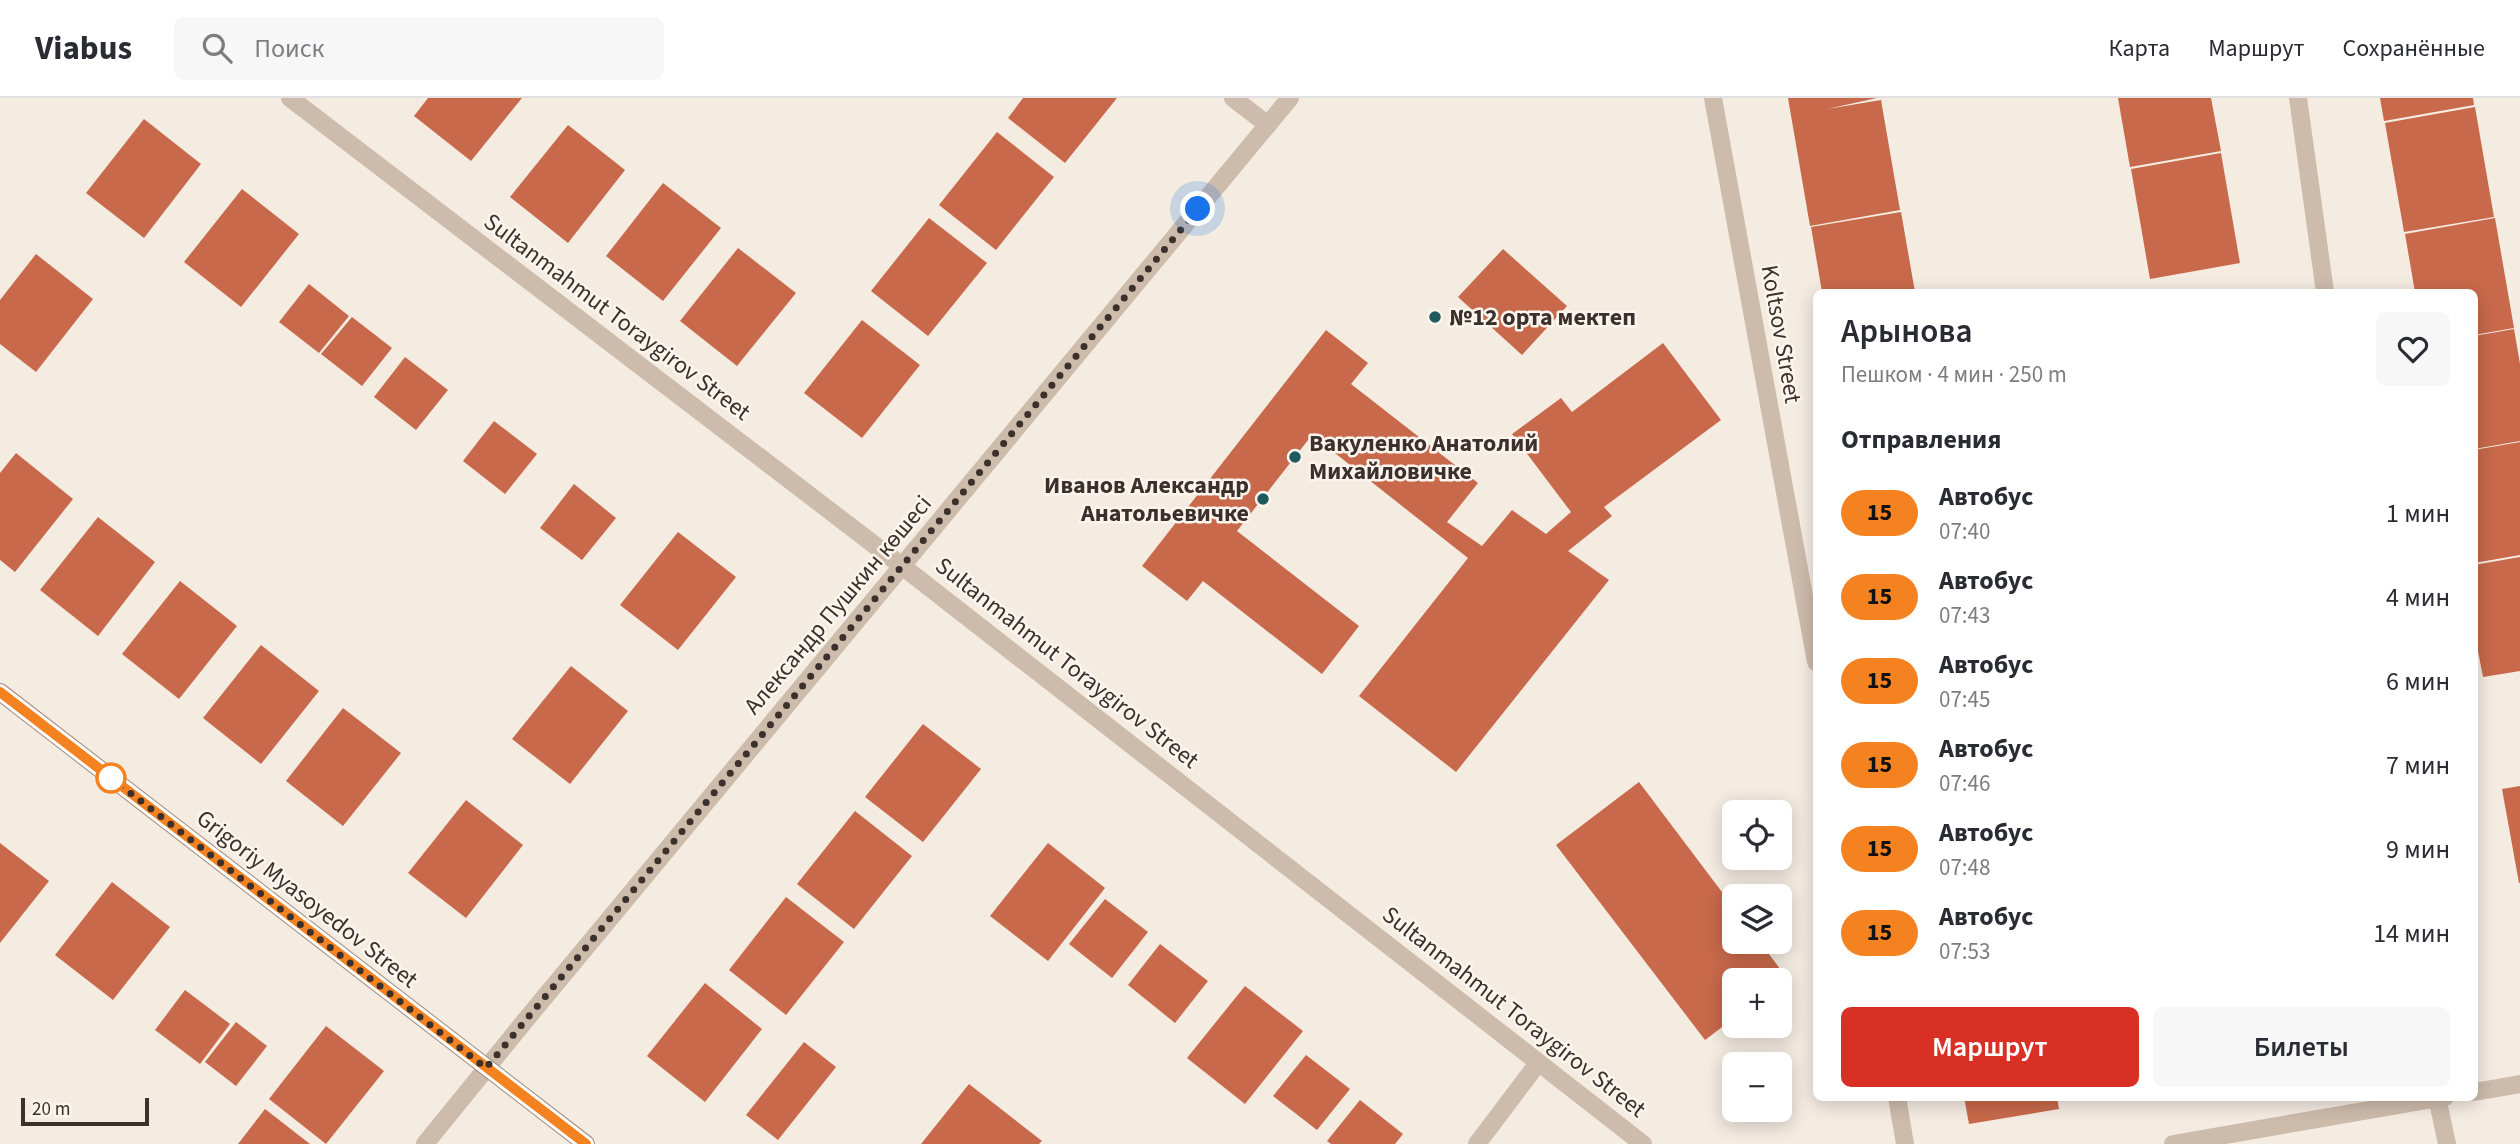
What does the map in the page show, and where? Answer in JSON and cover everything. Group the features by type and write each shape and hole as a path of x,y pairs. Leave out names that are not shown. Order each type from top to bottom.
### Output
{"main road":[{"name":"Grigoriy Myasoyedov Street","path":"0,692 586,1144"}],"street":[{"name":"Sultanmahmut Toraygirov Street","path":"290,98 902,566 1643,1144"},
{"path":"1233,98 1268,125"},
{"name":"Александр Пушкин көшесі","path":"425,1144 1290,98"},
{"name":"Koltsov Street","path":"1713,98 1813,646"},
{"path":"2298,98 2325,289"},
{"path":"1476,1144 1538,1063"},
{"path":"2478,1091 2520,1084"},
{"path":"1898,1101 1905,1144"},
{"path":"2173,1144 2423,1101"},
{"path":"2440,1101 2446,1144"}],"building":[{"path":"428,98 522,98 471,161 414,116"},
{"path":"1023,98 1117,98 1065,163 1008,118"},
{"path":"1788,98 1877,98 1827,109 1881,100 1900,210 1810,226"},
{"path":"2118,98 2211,98 2221,151 2130,167"},
{"path":"2380,98 2473,98 2474,105 2384,121"},
{"path":"2475,107 2494,217 2404,232 2385,123"},
{"path":"144,119 201,164 144,238 86,193"},
{"path":"568,125 625,170 568,243 510,197"},
{"path":"997,132 1054,177 996,250 939,205"},
{"path":"2221,153 2240,263 2150,279 2131,169"},
{"path":"663,183 721,228 663,301 606,256"},
{"path":"242,189 299,234 241,307 184,262"},
{"path":"1901,212 1914,289 1821,289 1811,227"},
{"path":"929,218 987,263 928,336 871,291"},
{"path":"2495,218 2514,328 2478,334 2478,289 2414,289 2405,234"},
{"path":"738,248 796,293 737,366 680,321"},
{"path":"1503,249 1567,306 1522,355 1458,297"},
{"path":"36,254 93,299 36,372 0,344 0,300"},
{"path":"309,284 349,316 319,353 279,322"},
{"path":"352,317 392,348 362,386 321,354"},
{"path":"862,320 920,365 862,438 804,393"},
{"path":"2514,329 2520,364 2520,441 2478,448 2478,335"},
{"path":"1326,330 1368,363 1351,384 1478,483 1447,522 1482,546 1512,510 1546,534 1571,512 1512,434 1561,398 1572,412 1663,343 1721,420 1604,507 1612,516 1568,551 1609,580 1456,772 1359,696 1468,558 1312,435 1237,531 1359,626 1322,674 1203,581 1187,601 1142,566"},
{"path":"405,357 448,390 416,430 374,397"},
{"path":"494,421 537,454 505,494 463,461"},
{"path":"2520,442 2520,555 2478,562 2478,449"},
{"path":"16,453 73,499 15,572 0,560 0,473"},
{"path":"574,484 616,518 582,560 540,528"},
{"path":"98,517 155,562 98,636 40,590"},
{"path":"678,532 736,577 678,650 620,605"},
{"path":"2520,557 2520,671 2483,677 2478,651 2478,564"},
{"path":"180,581 237,626 179,699 122,654"},
{"path":"261,645 319,691 261,764 203,718"},
{"path":"571,666 628,711 570,784 512,739"},
{"path":"343,708 401,753 343,826 286,781"},
{"path":"923,724 981,769 923,842 865,797"},
{"path":"1639,782 1722,892 1722,954 1769,954 1780,968 1722,968 1722,1027 1705,1040 1556,845"},
{"path":"2520,786 2520,883 2519,883 2502,789"},
{"path":"466,800 523,845 466,918 408,873"},
{"path":"855,811 912,856 854,929 797,884"},
{"path":"0,843 49,881 0,943"},
{"path":"1048,843 1105,888 1048,961 990,916"},
{"path":"112,882 170,927 113,1000 55,955"},
{"path":"786,897 844,942 786,1015 729,970"},
{"path":"1105,899 1148,932 1112,978 1069,944"},
{"path":"1160,944 1208,981 1175,1023 1128,985"},
{"path":"705,983 762,1029 705,1102 647,1056"},
{"path":"1245,986 1303,1031 1245,1104 1187,1058"},
{"path":"185,990 230,1024 200,1064 155,1030"},
{"path":"236,1022 267,1046 236,1086 205,1062"},
{"path":"326,1026 384,1071 326,1144 269,1099"},
{"path":"804,1042 836,1067 778,1140 746,1115"},
{"path":"1306,1055 1350,1089 1317,1130 1273,1096"},
{"path":"969,1084 1042,1141 1039,1144 921,1144"},
{"path":"1360,1100 1403,1134 1395,1144 1331,1144 1327,1141"},
{"path":"1965,1101 2058,1101 2059,1109 1969,1124"},
{"path":"265,1109 310,1144 238,1144"}],"bus line":[{"name":"15","path":"0,692 586,1144"}],"place":[{"name":"№12 орта мектеп","path":"1435,317"},
{"name":"Вакуленко Анатолий Михайловичке","path":"1295,457"},
{"name":"Иванов Александр Анатольевичке","path":"1263,499"}],"route":[{"path":"111,778 486,1068 1198,209"}]}
